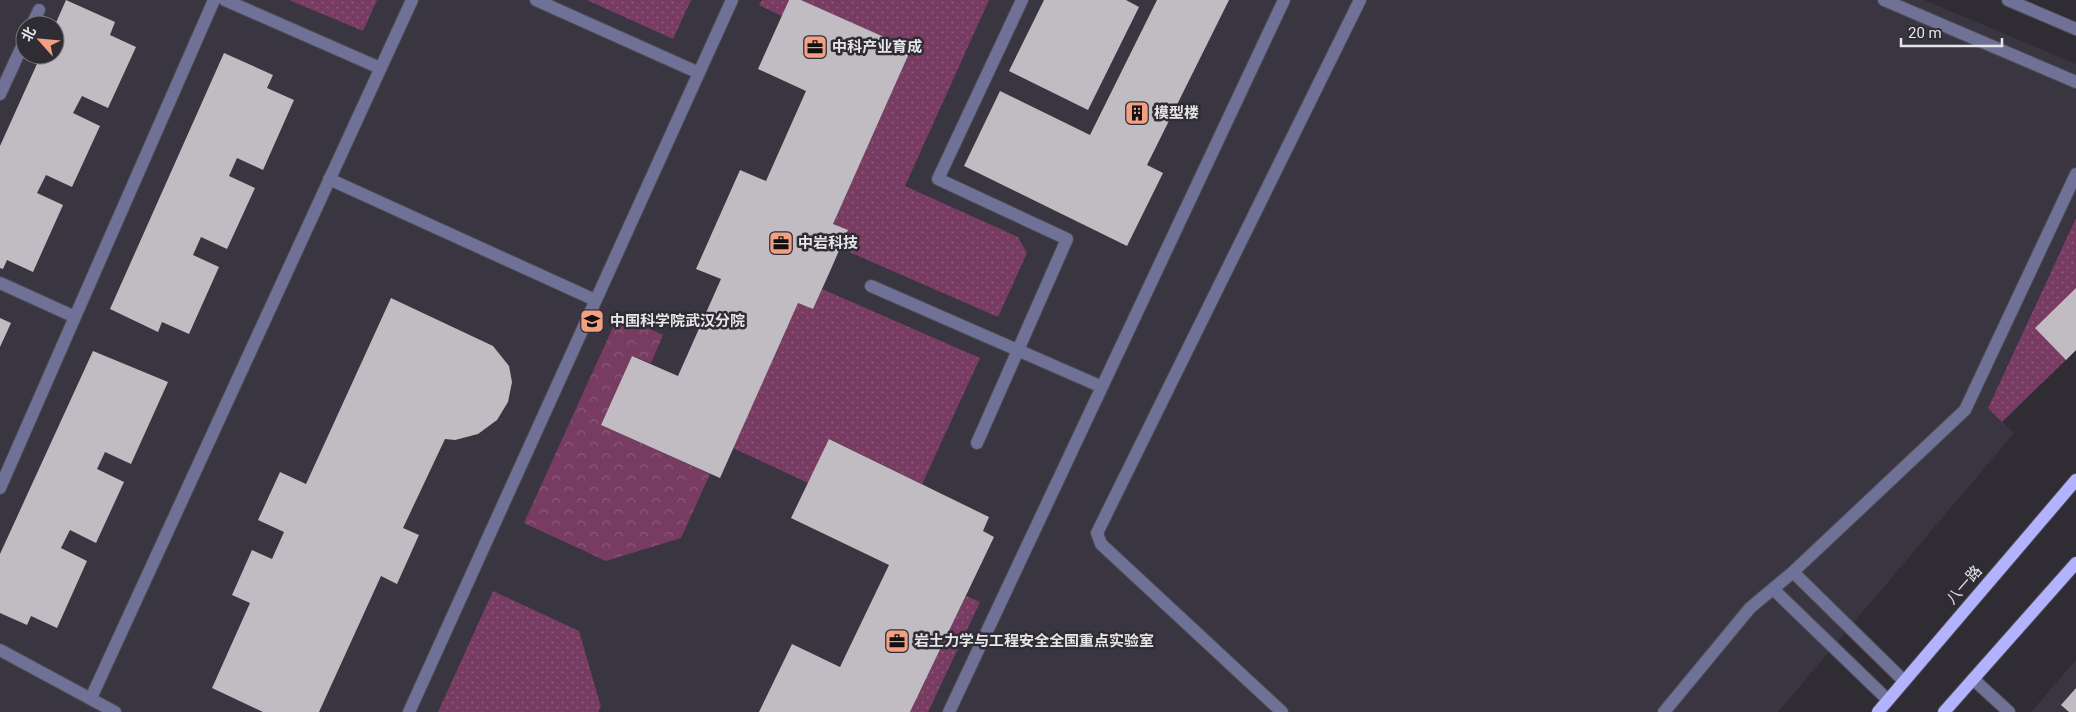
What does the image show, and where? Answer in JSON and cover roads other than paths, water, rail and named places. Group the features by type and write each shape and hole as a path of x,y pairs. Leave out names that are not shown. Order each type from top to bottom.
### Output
{"main road":[{"name":"八一路","path":"1878,712 2076,480"},
{"path":"1944,712 2076,563"}],"street":[{"path":"0,488 214,0"},
{"path":"225,0 380,68"},
{"path":"91,698 412,0"},
{"path":"536,0 698,74"},
{"path":"409,712 732,0"},
{"path":"977,443 1067,239 938,179 1022,0"},
{"path":"949,712 1284,0"},
{"path":"1282,712 1101,544 1097,533 1360,0"},
{"path":"1884,0 2076,82"},
{"path":"2008,0 2076,29"},
{"path":"37,15 39,10"},
{"path":"0,94 15,62"},
{"path":"1664,712 1750,608 1793,572 1965,410 2076,174"},
{"path":"330,179 596,300"},
{"path":"0,283 75,317"},
{"path":"871,286 1102,386"},
{"path":"1793,572 1904,682"},
{"path":"1773,589 1888,700"},
{"path":"0,650 115,712"},
{"path":"1973,679 2008,712"}],"place":[{"name":"中科产业育成","path":"815,47"},
{"name":"模型楼","path":"1137,113"},
{"name":"中岩科技","path":"781,243"},
{"name":"中国科学院武汉分院","path":"592,321"},
{"name":"岩土力学与工程安全全国重点实验室","path":"897,641"}]}
